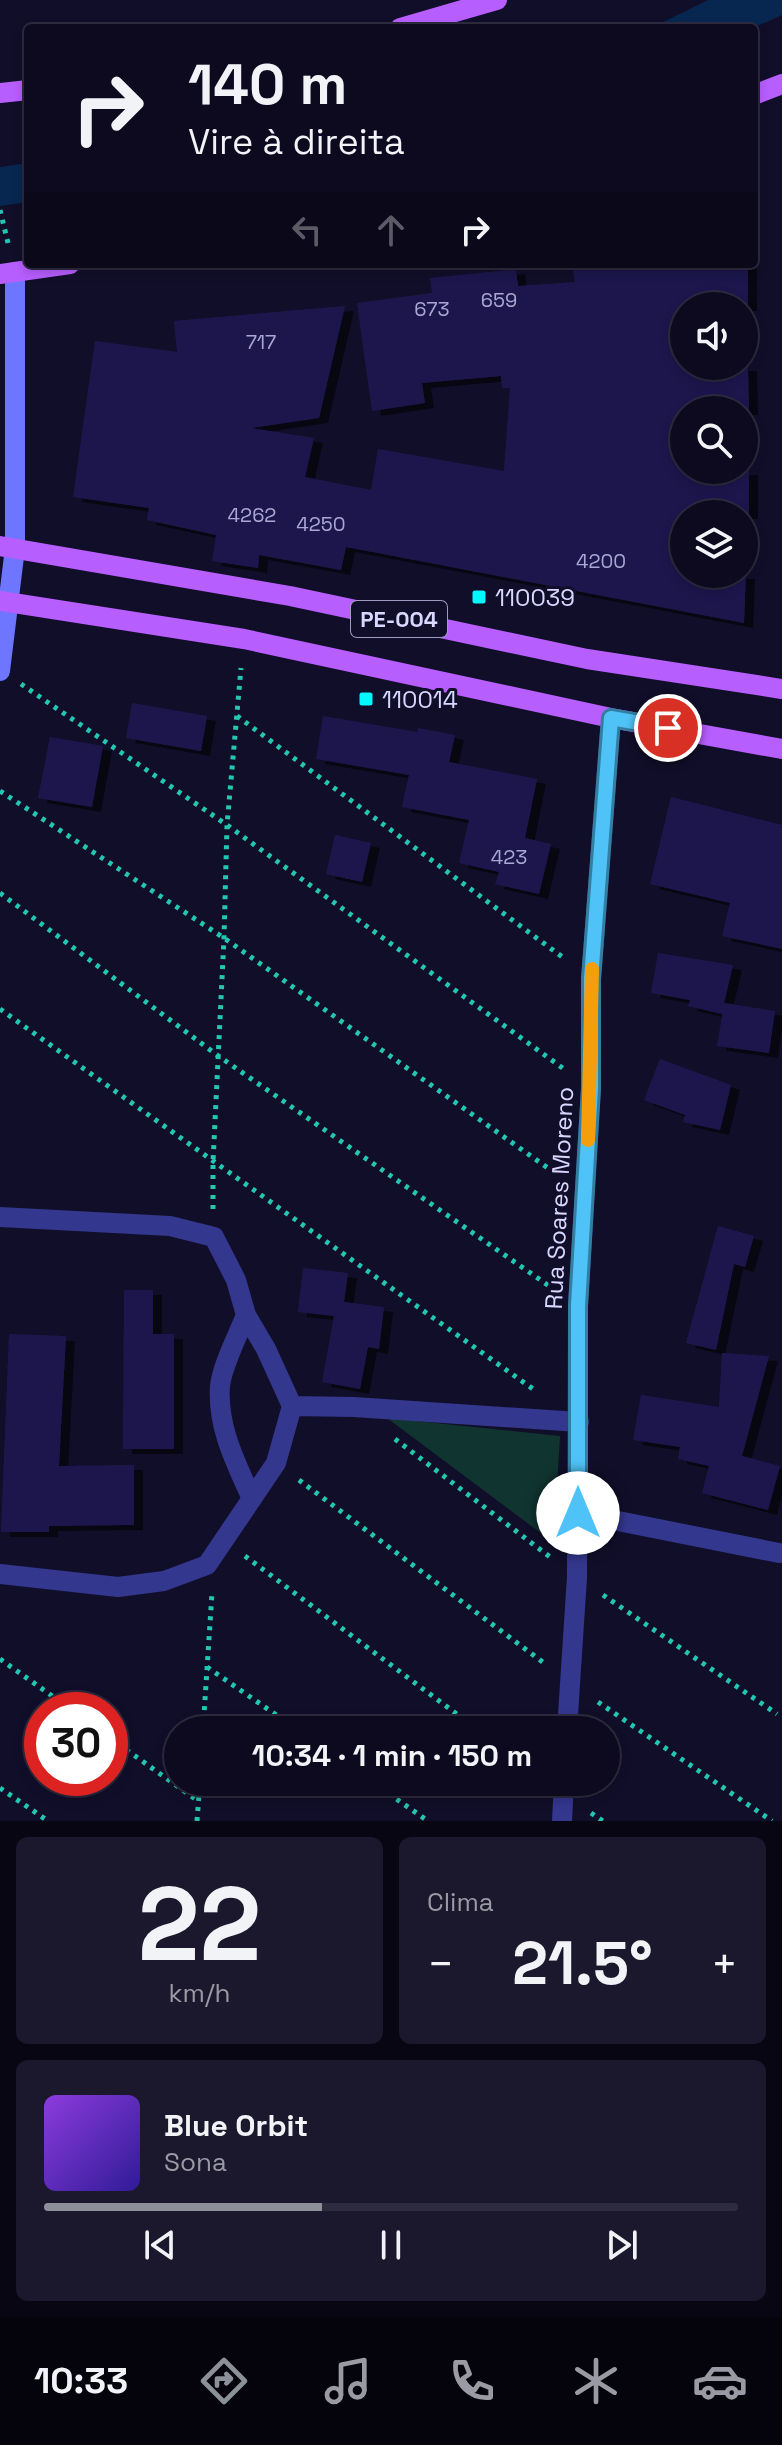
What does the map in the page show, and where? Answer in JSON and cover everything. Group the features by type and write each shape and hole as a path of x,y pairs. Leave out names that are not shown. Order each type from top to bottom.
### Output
{"main road":[{"path":"414,24 497,0"},
{"path":"758,93 782,84"},
{"path":"0,93 24,90"},
{"path":"7,273 42,268"},
{"name":"PE-004","path":"8,547 290,596 587,659 782,689"},
{"name":"PE-004","path":"4,601 244,639 611,718 782,749"}],"street":[{"path":"0,671 8,547 7,273"},
{"name":"Rua Soares Moreno","path":"568,1716 577,1577 578,1306 591,1088 591,979 611,718"},
{"path":"0,1217 151,1225 214,1237 236,1280 246,1315 266,1349 292,1406 276,1463 207,1565 164,1581 118,1587 0,1574"},
{"path":"246,1315 220,1383 221,1417 227,1442 252,1499"},
{"path":"292,1406 354,1407 579,1422"},
{"path":"578,1513 779,1553"},
{"path":"562,1821 563,1796"}],"path":[{"path":"214,1237 213,1162 227,825 244,639"},
{"path":"0,671 227,825 591,1088"},
{"path":"237,716 591,979"},
{"path":"0,791 224,938 586,1195"},
{"path":"0,893 217,1055 578,1306"},
{"path":"0,1009 579,1422"},
{"path":"276,1463 569,1682 772,1821"},
{"path":"225,1541 459,1716"},
{"path":"204,1716 213,1575 207,1565"},
{"path":"0,1659 47,1692"},
{"path":"207,1667 278,1716"},
{"path":"128,1751 198,1801"},
{"path":"0,1788 48,1821"},
{"path":"197,1821 199,1796"},
{"path":"392,1796 428,1821"}],"green space":[{"path":"387,1418 560,1436 554,1543"}],"water":[{"path":"708,0 782,0 782,15 758,26 659,24"},
{"path":"24,164 24,203 0,206 0,167"}],"building":[{"path":"573,268 748,268 748,292 670,292 670,380 748,380 749,396 670,396 670,484 749,484 749,500 670,500 670,588 745,588 744,623 346,547 341,570 259,555 258,568 212,561 216,535 147,520 149,508 73,497 95,341 177,352 174,321 345,306 319,418 251,428 314,438 305,477 371,490 378,449 504,471 510,388 502,388 501,376 422,383 425,403 372,411 357,303 432,293 430,278 516,269 518,286 575,282"},
{"path":"132,703 207,716 201,751 126,738"},
{"path":"323,716 417,732 418,728 455,735 449,762 537,779 525,838 551,844 539,894 495,884 499,872 459,863 469,820 402,807 409,775 316,759"},
{"path":"50,737 103,746 92,807 38,798"},
{"path":"671,797 782,825 782,949 722,936 730,903 650,884"},
{"path":"335,835 371,843 362,882 326,874"},
{"path":"658,953 733,965 724,1003 775,1011 769,1053 717,1046 723,1011 722,1014 688,1006 690,1000 651,993"},
{"path":"660,1059 731,1085 720,1130 683,1122 685,1115 644,1100"},
{"path":"718,1226 754,1236 745,1267 734,1264 716,1350 686,1343"},
{"path":"303,1268 348,1273 344,1302 384,1307 379,1349 368,1347 360,1389 322,1382 334,1316 298,1312"},
{"path":"124,1290 153,1290 153,1334 174,1334 174,1449 123,1449"},
{"path":"9,1334 66,1336 59,1466 134,1465 134,1525 49,1526 49,1532 1,1532"},
{"path":"722,1353 769,1356 742,1456 780,1466 768,1510 702,1493 709,1466 678,1459 680,1447 633,1440 641,1395 719,1407"}],"slow traffic":[{"path":"588,1140 592,969"}],"place":[{"name":"110039","path":"479,597"},
{"name":"110014","path":"366,699"}],"route":[{"path":"578,1513 578,1306 591,1088 591,979 611,718 668,728"}]}
